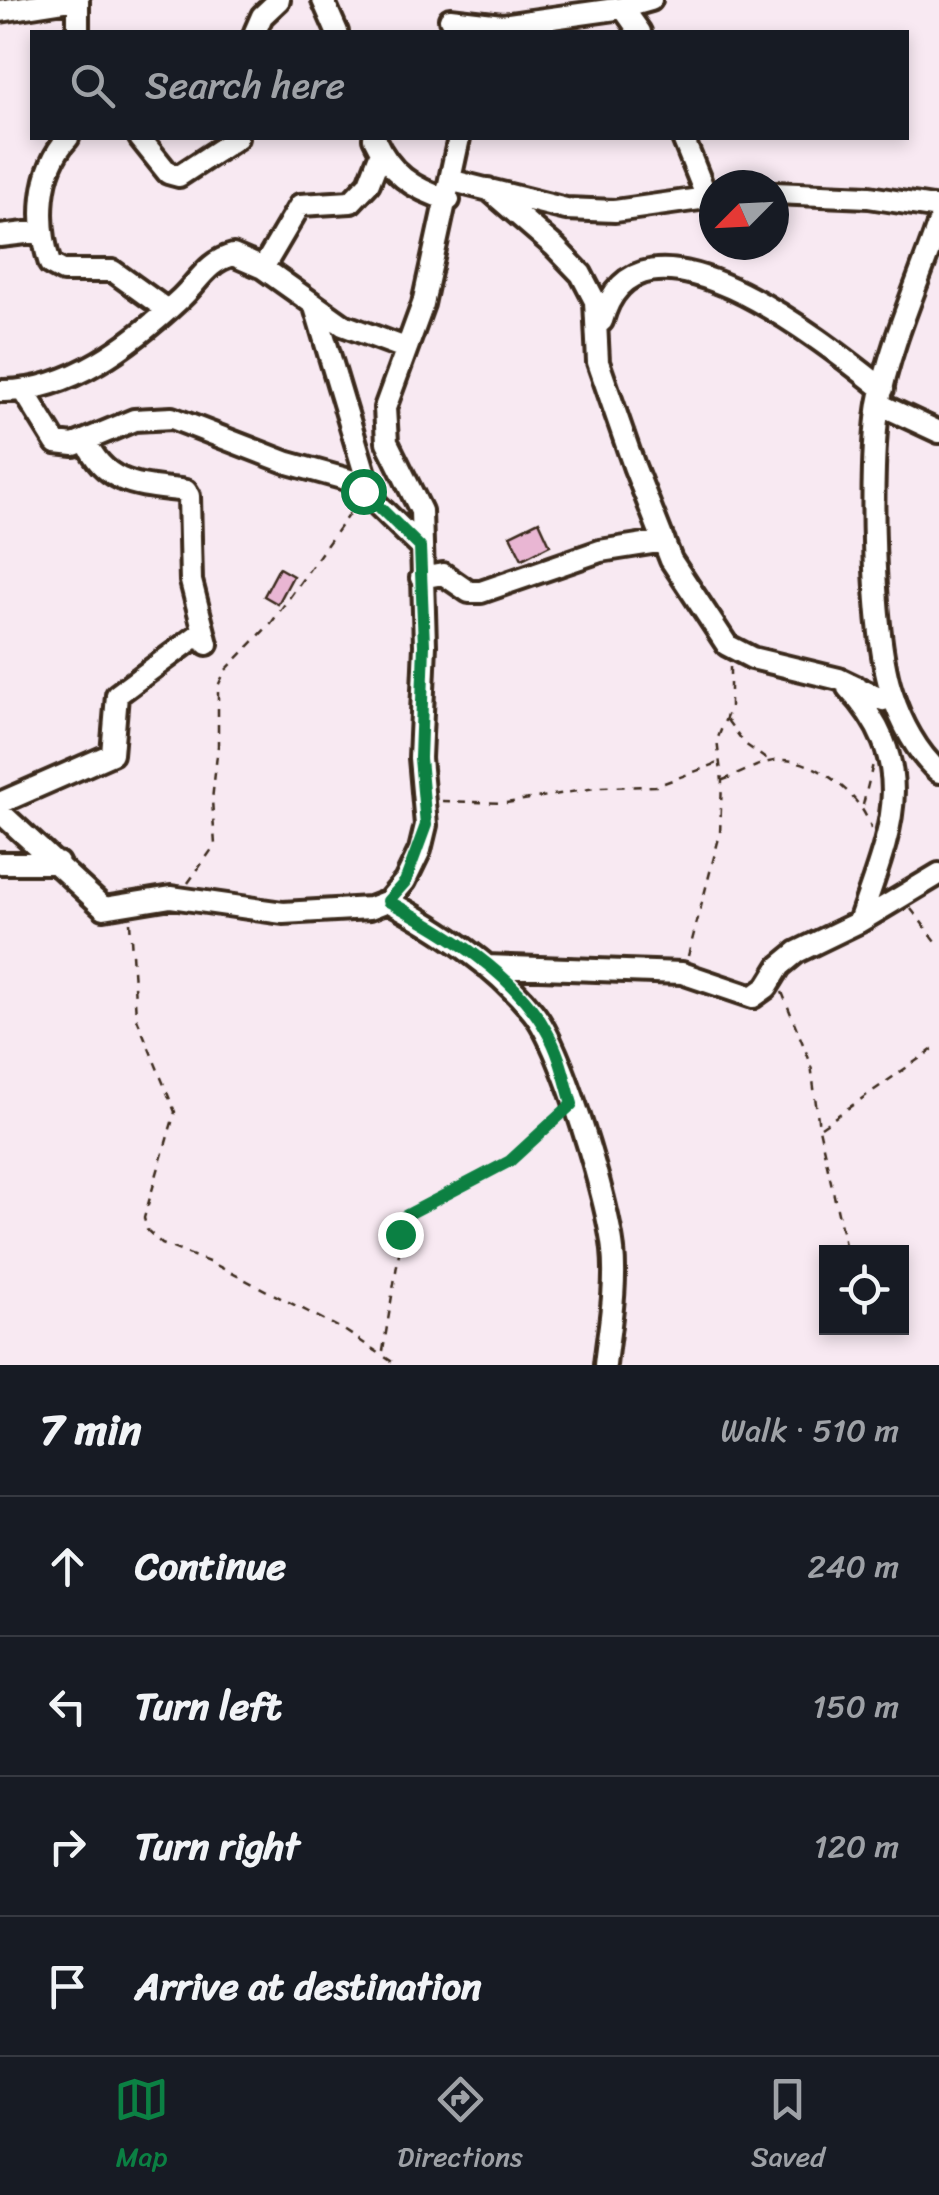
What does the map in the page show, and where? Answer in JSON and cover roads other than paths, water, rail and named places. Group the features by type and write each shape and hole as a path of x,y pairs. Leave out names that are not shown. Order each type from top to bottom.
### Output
{"street":[{"path":"0,11 70,0"},
{"path":"78,0 78,30"},
{"path":"256,30 262,16 279,0"},
{"path":"324,0 336,30"},
{"path":"449,17 499,29 651,0"},
{"path":"624,8 639,30"},
{"path":"66,140 48,163 43,230 54,269 113,271 167,310"},
{"path":"142,140 168,172 179,176 234,140"},
{"path":"0,812 58,863 96,904 110,909 171,897 298,913 370,908 388,901 405,882 420,850 426,798 420,758 424,645 420,511 387,442 384,408 422,304 460,140"},
{"path":"684,140 699,172"},
{"path":"377,144 397,175 420,191 488,188 566,209 615,211 699,200"},
{"path":"263,268 294,210 308,202 351,202 368,184 377,144"},
{"path":"488,188 581,274 596,300 600,329"},
{"path":"789,194 869,197 939,208"},
{"path":"939,222 881,397 874,472 876,544 891,693 910,736 939,772"},
{"path":"0,236 43,230"},
{"path":"0,391 24,391 76,374 167,310 206,268 233,254 263,268 315,308 366,337 405,348"},
{"path":"891,693 883,700 839,678 752,658 727,645 671,560 603,378 598,362 600,329 608,298 621,281 638,272 663,270 699,277 760,299 881,397 939,432"},
{"path":"315,308 369,497"},
{"path":"24,391 56,444 86,441 134,420 172,418 288,462 354,481 420,547"},
{"path":"0,803 112,754 117,695 205,639 191,581 186,491 129,484 108,475 86,441"},
{"path":"420,578 443,574 469,592 481,592 600,552 664,540"},
{"path":"839,678 864,705 880,734 896,795 892,826 859,922"},
{"path":"0,863 58,863"},
{"path":"486,966 682,974 753,996 767,988 780,966 797,952 859,922 939,874"},
{"path":"388,901 436,928 486,966 546,1029 608,1218 614,1252 605,1365"}]}
